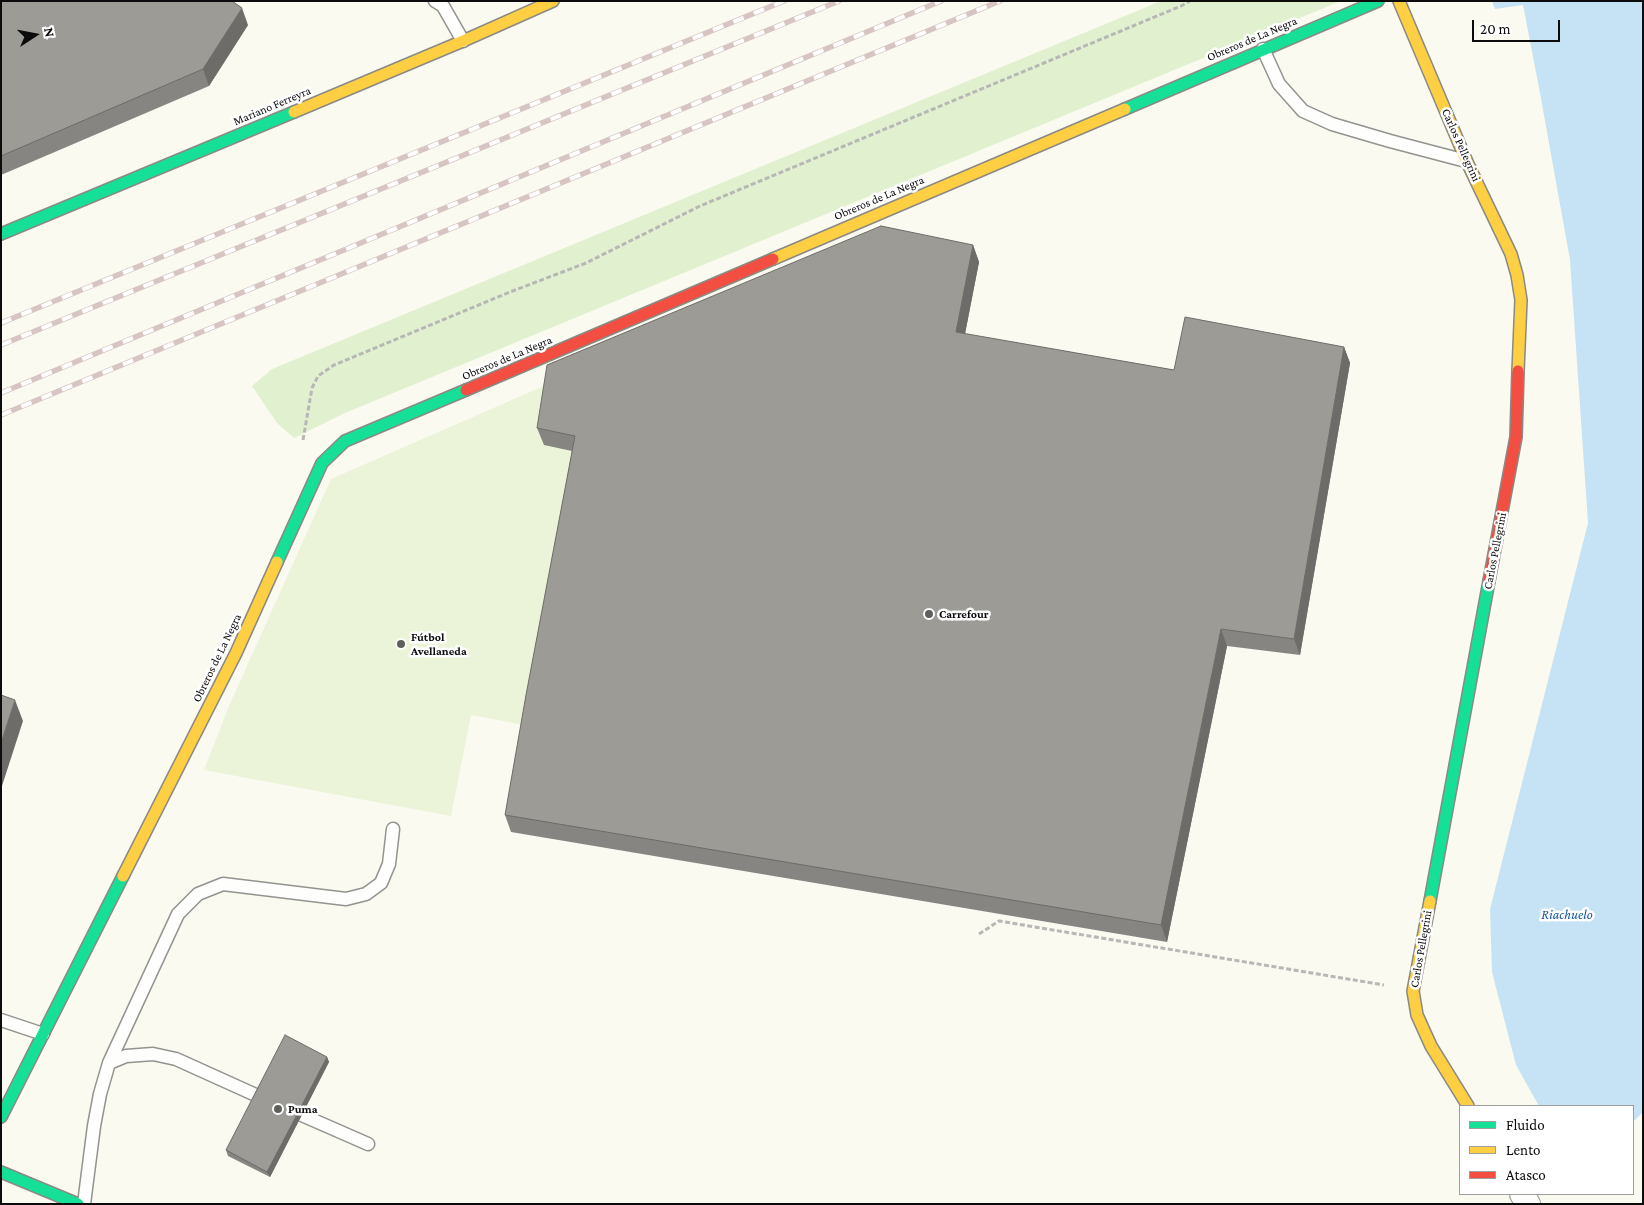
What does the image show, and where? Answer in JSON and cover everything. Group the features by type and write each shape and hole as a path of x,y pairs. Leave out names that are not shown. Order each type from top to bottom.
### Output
{"street":[{"name":"Mariano Ferreyra","path":"1,234 463,41 553,1"},
{"name":"Obreros de La Negra","path":"1,1117 236,653 314,478 322,463 345,441 1378,1"},
{"name":"Carlos Pellegrini","path":"1399,1 1467,162 1511,254 1521,300 1516,437 1413,991 1417,1015 1431,1046 1467,1105"},
{"path":"1,1172 78,1204"}],"lane":[{"path":"435,1 443,6 463,41"},
{"path":"1264,49 1279,84 1303,111 1332,124 1467,162"},
{"path":"84,1204 94,1126 108,1063 178,914 198,894 224,884 346,899 366,894 382,883 389,864 393,830"},
{"path":"1,1020 43,1034"},
{"path":"108,1063 126,1056 153,1054 176,1060 368,1144"}],"path":[{"path":"302,447 312,388 318,376 334,365 586,263 700,206 1182,6 1190,1"},
{"path":"979,934 999,921 1348,978 1413,991"}],"green space":[{"path":"1161,1 1341,1 345,413 294,438 277,423 252,386 272,369"},
{"name":"Fútbol Avellaneda","path":"553,382 581,452 530,726 471,715 451,816 204,770 229,706 331,479"}],"water":[{"name":"Riachuelo","path":"1492,1 1643,1 1643,1112 1634,1121 1634,1105 1538,1105 1516,1065 1492,972 1490,909 1588,523 1570,260 1540,93 1523,5 1495,9"}],"building":[{"path":"1,1 232,1 242,8 203,69 1,156"},
{"name":"Carrefour","path":"881,226 973,245 956,332 1174,370 1185,317 1344,347 1294,639 1221,629 1161,925 505,815 575,436 537,428 547,365"},
{"path":"1,695 15,700 1,743"},
{"name":"Puma","path":"285,1035 327,1057 267,1172 226,1150"}],"railway":[{"path":"1,323 784,1"},
{"path":"1,345 839,1"},
{"path":"1,393 941,1"},
{"path":"1,415 1000,1"}],"traffic: fast":[{"path":"1125,109 1378,1"},
{"path":"1,234 294,112"},
{"path":"277,562 322,463 345,441 466,390"},
{"path":"1430,901 1489,581"},
{"path":"1,1117 123,876"},
{"path":"1,1172 78,1204"}],"traffic: slow":[{"path":"294,112 553,1"},
{"path":"1399,1 1467,162 1511,254 1521,300 1518,371"},
{"path":"773,259 1125,109"},
{"path":"123,876 236,653 277,562"},
{"path":"1430,901 1413,991 1417,1015 1431,1046 1467,1105"}],"traffic: jam":[{"path":"466,390 773,259"},
{"path":"1489,581 1516,437 1518,371"}],"place":[{"name":"Carrefour","path":"929,614"},
{"name":"Fútbol Avellaneda","path":"401,644"},
{"name":"Puma","path":"278,1109"}]}
